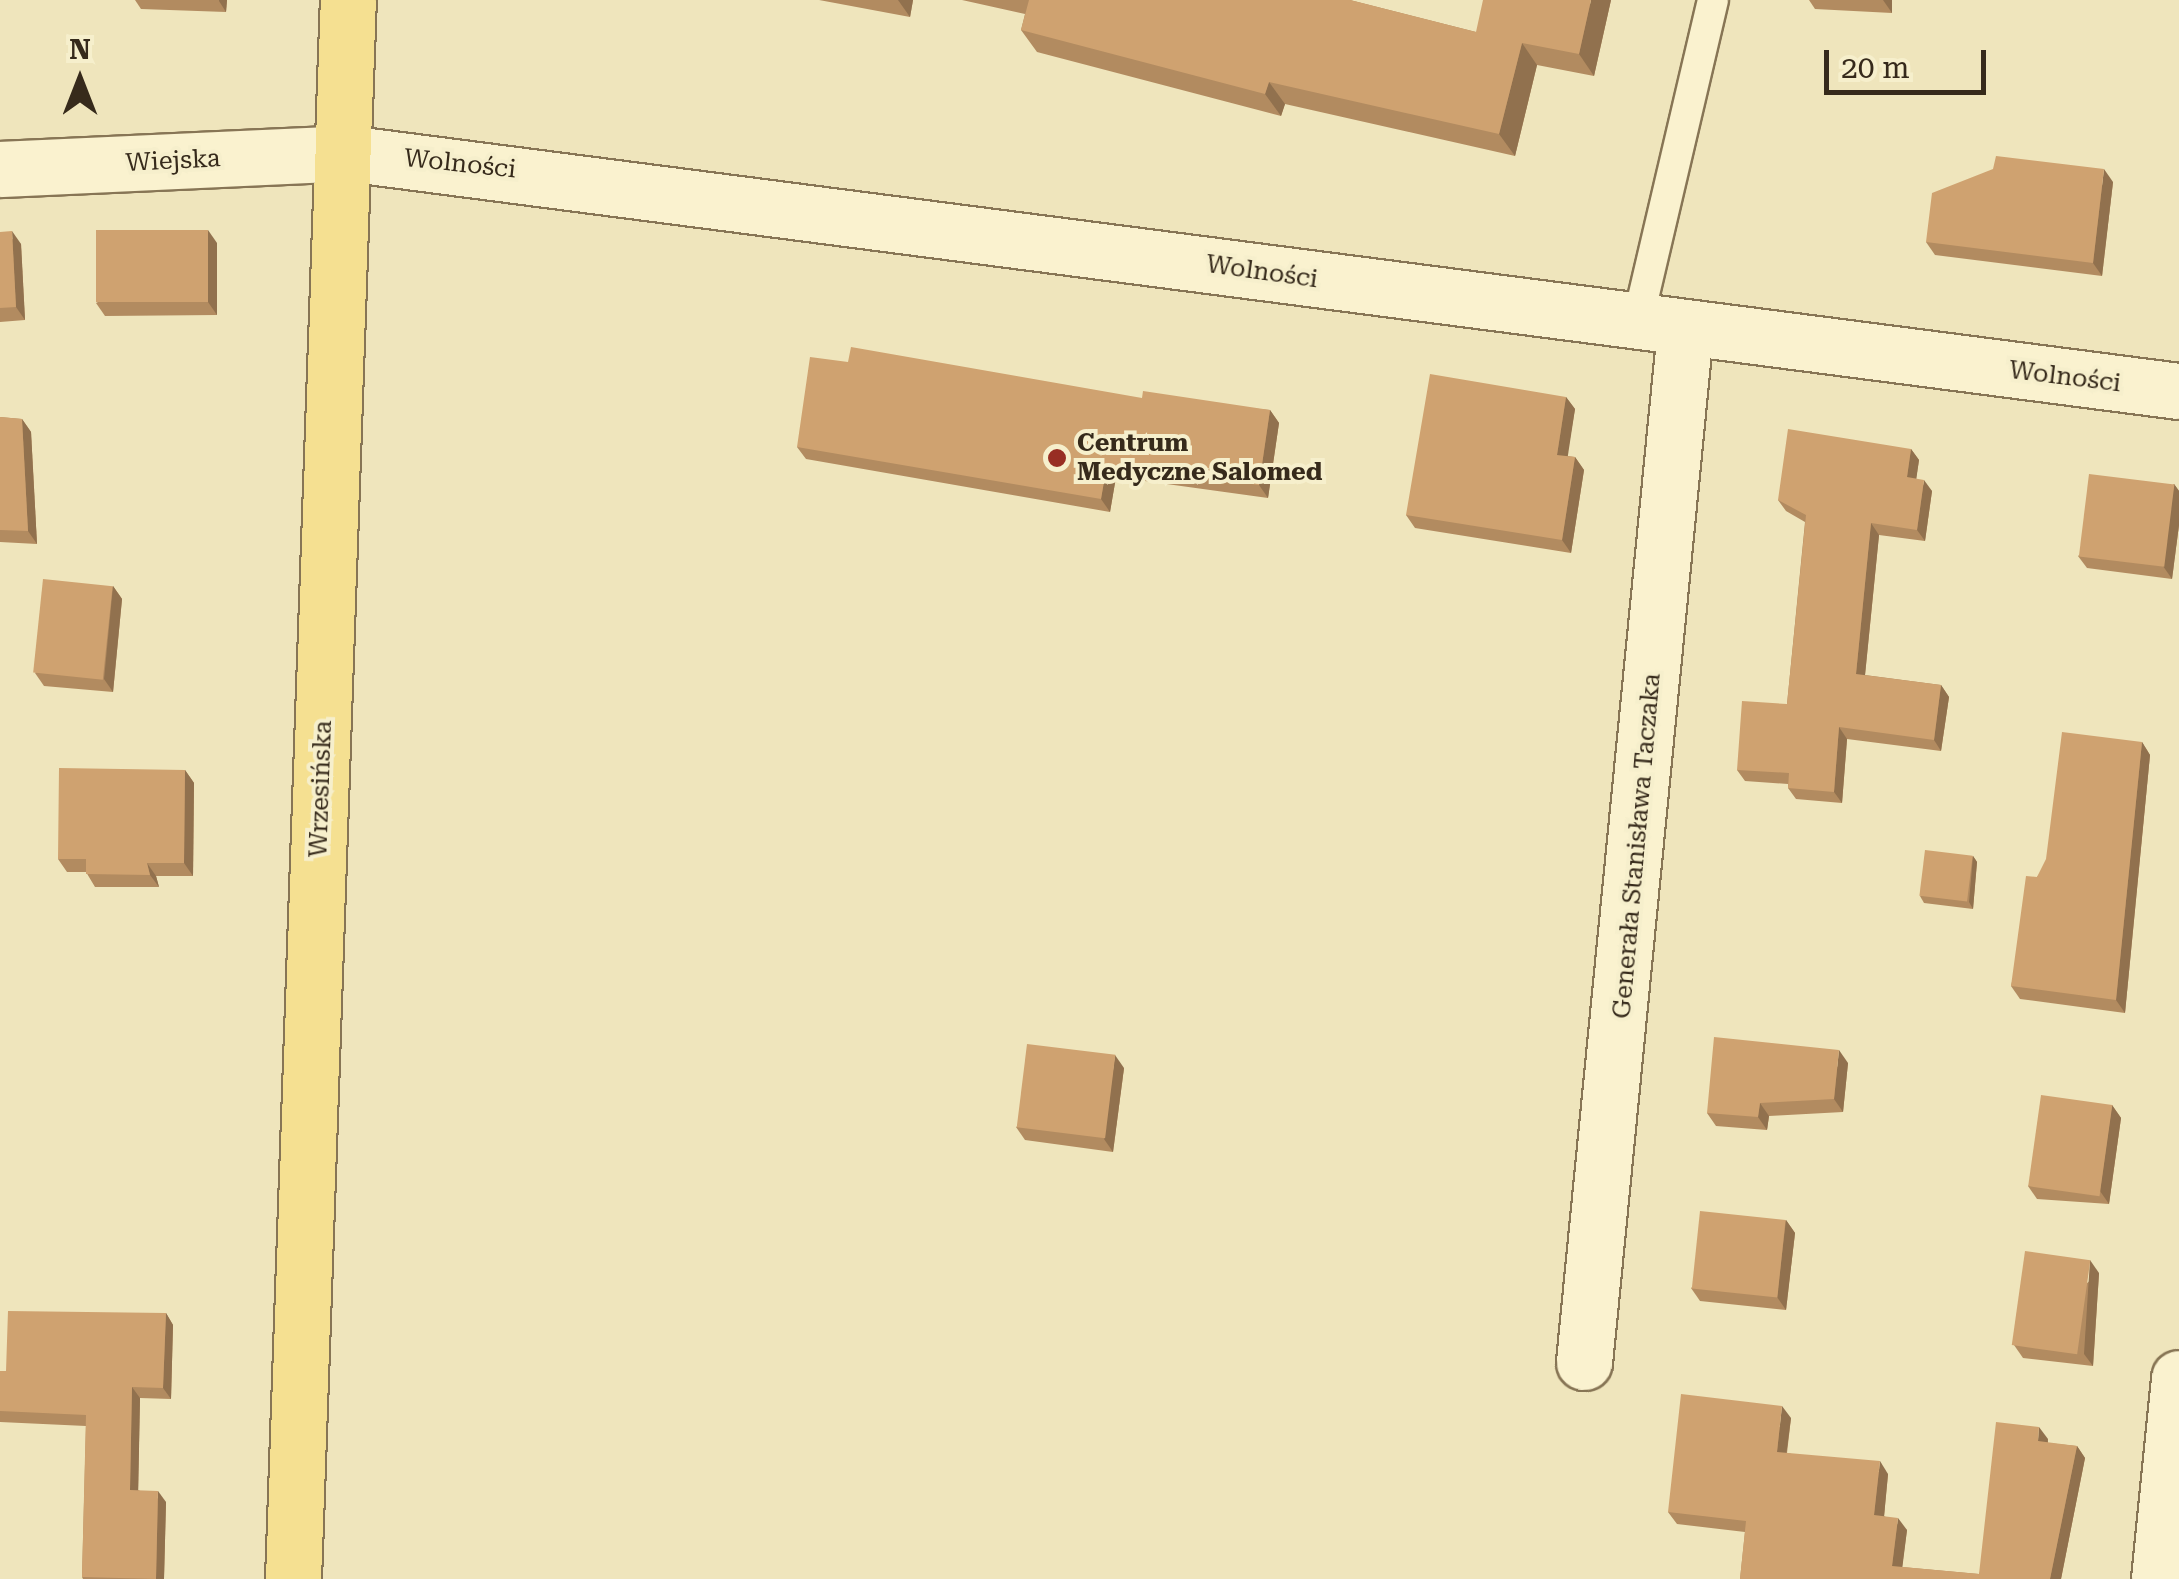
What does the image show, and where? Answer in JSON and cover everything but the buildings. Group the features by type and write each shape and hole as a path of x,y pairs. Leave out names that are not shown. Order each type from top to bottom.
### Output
{"main road":[{"name":"Wrzesińska","path":"294,1579 346,153 348,0"}],"street":[{"name":"Wiejska","path":"0,169 346,153"},
{"name":"Wolności","path":"346,153 1661,327 2179,391"},
{"name":"Generała Stanisława Taczaka","path":"1584,1362 1661,327"},
{"path":"2159,1579 2179,1378"}],"lane":[{"path":"1661,327 1712,0"}],"place":[{"name":"Centrum Medyczne Salomed","path":"1057,458"}]}
